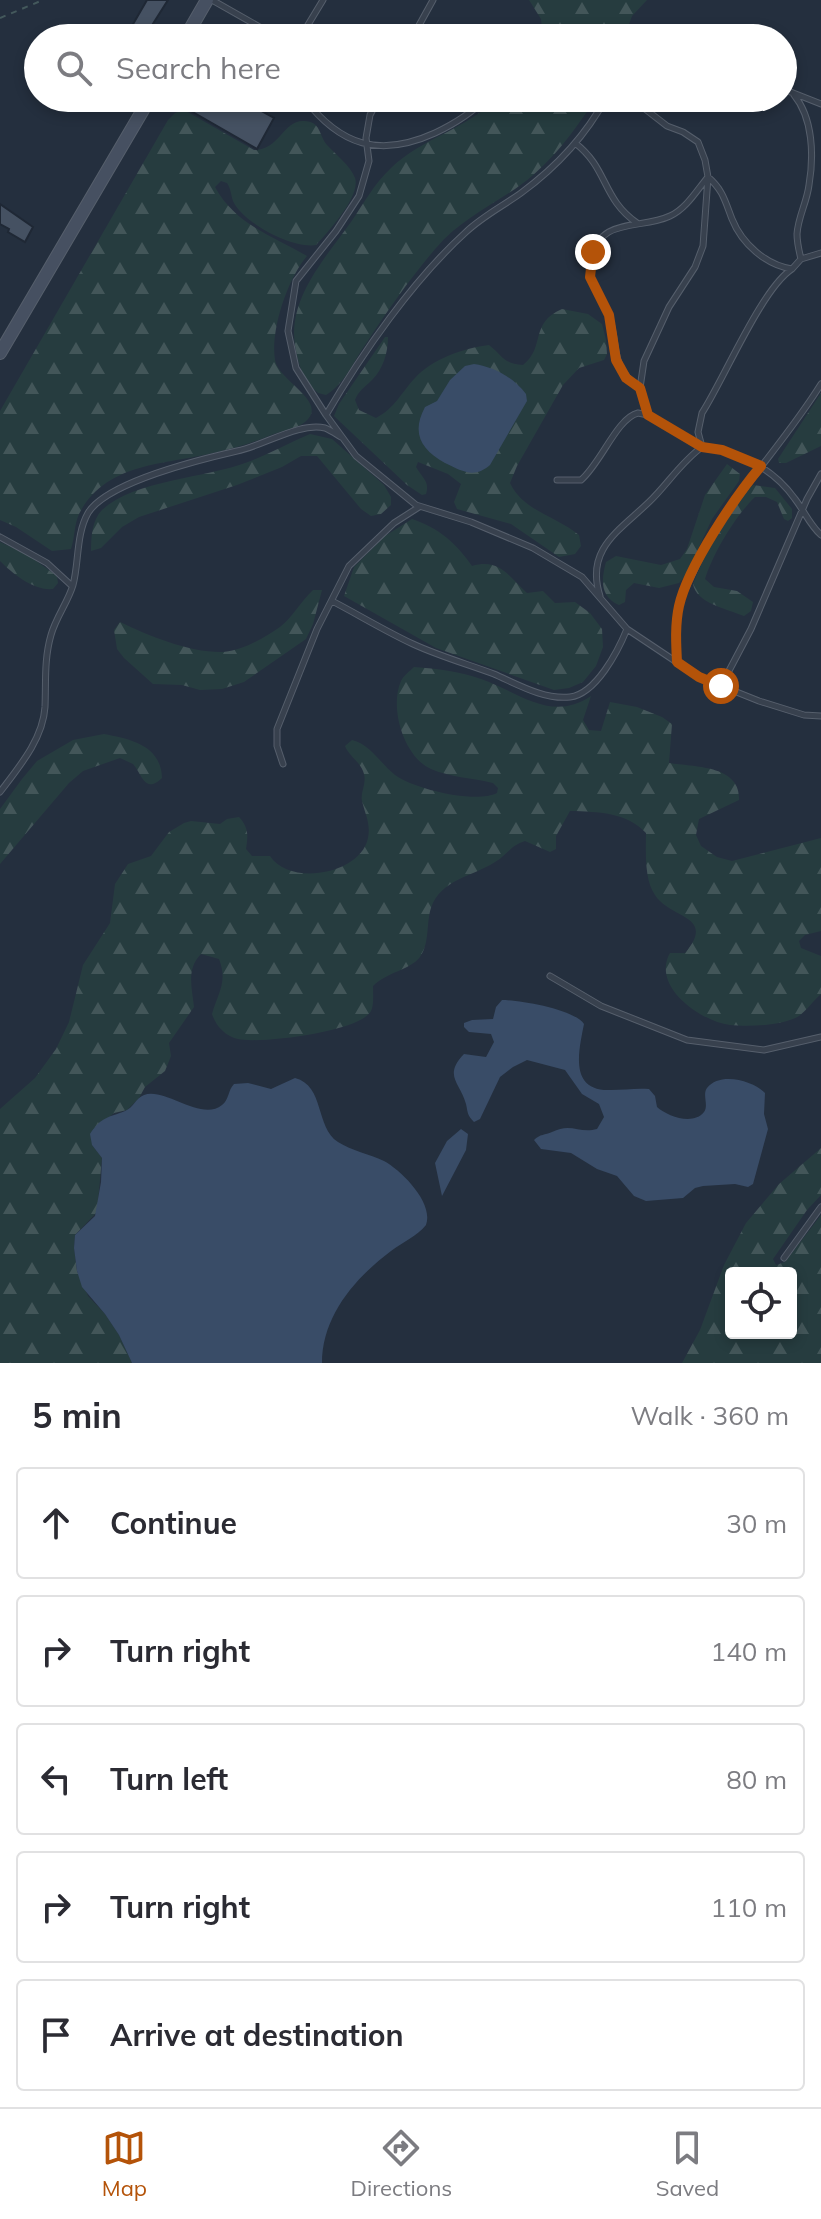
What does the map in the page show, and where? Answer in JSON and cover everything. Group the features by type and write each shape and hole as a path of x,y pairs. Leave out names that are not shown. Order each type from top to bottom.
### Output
{"main road":[{"path":"194,24 210,0"},
{"path":"0,353 142,112"}],"lane":[{"path":"210,0 254,24"},
{"path":"308,24 323,0"},
{"path":"420,24 433,0"},
{"path":"797,96 821,104"},
{"path":"797,99 805,108 810,128 809,186 797,237 801,259"},
{"path":"314,112 341,135 367,146 382,147 412,144 472,112"},
{"path":"372,112 367,146 369,161 359,196 296,281 288,331 296,368 356,456 420,506 471,522 533,548 582,577 627,629 699,677 804,715 821,716"},
{"path":"326,415 382,331 438,260 468,230 522,193 551,168 575,143 596,112"},
{"path":"648,415 640,388 644,361 669,307 695,267 703,246 708,177 698,142 667,126 649,112"},
{"path":"575,143 596,163 609,194 622,212 638,223"},
{"path":"708,177 721,188 740,235 776,266 792,269"},
{"path":"640,388 626,378 616,360 609,315 590,277 593,252 603,237 617,227 655,222 673,215 708,177"},
{"path":"702,447 698,432 702,413 769,294 782,276 801,259 821,253"},
{"path":"677,662 676,632 680,603 707,544 821,384"},
{"path":"557,480 581,480 592,471 622,422 631,415 648,415 702,447 722,450 761,466 783,484 808,523 821,535"},
{"path":"0,792 38,738 45,710 44,672 51,633 73,586 81,533 88,513 103,499 154,473 251,448 294,431 324,428 342,437"},
{"path":"600,598 595,567 607,541 702,447"},
{"path":"721,686 751,629 821,474"},
{"path":"283,764 277,746 277,729 317,629 349,566 394,523 420,506"},
{"path":"0,537 47,563 73,586"},
{"path":"332,601 414,645 557,697 573,697 589,687 618,650 627,629"},
{"path":"550,976 601,1006 687,1040 764,1050 821,1037"},
{"path":"784,1258 821,1207"}],"path":[{"path":"0,18 43,0"}],"green space":[{"path":"529,0 647,0 632,16 629,24 542,24"},
{"path":"188,112 254,150 270,145 297,122 314,123 327,145 353,173 356,186 348,204 316,245 295,243 270,233 238,209 227,183 221,181 215,187 223,200 244,220 307,256 293,277 282,305 274,348 278,368 307,399 311,414 297,426 242,446 138,468 120,475 90,497 76,522 71,549 52,551 0,520 0,411 168,120 175,113"},
{"path":"481,112 586,112 570,136 539,170 445,239 400,294 339,385 326,395 318,393 301,369 294,333 301,298 309,282 374,187 391,168 416,149"},
{"path":"562,309 588,314 602,324 607,354 604,360 579,368 563,385 510,483 531,507 579,535 581,546 575,554 559,557 511,524 457,509 454,502 461,484 448,474 418,462 416,467 427,486 426,494 422,495 407,485 334,416 385,337 388,337 388,343 382,366 355,400 359,410 376,418 393,405 422,371 459,352 489,345 507,361 523,365 534,351 545,321"},
{"path":"821,393 821,446 786,463 779,463 778,459"},
{"path":"310,434 332,439 384,485 391,497 391,505 381,514 371,516 361,509 317,456 301,456 237,485 139,517 122,527 101,548 91,551 96,519 116,500 151,486 248,462"},
{"path":"727,464 740,474 739,481 712,519 686,575 679,583 659,588 634,583 626,590 625,602 619,605 613,602 605,593 603,575 606,562 616,556 661,565 680,559 687,549 705,495"},
{"path":"753,485 775,488 792,509 792,518 788,521 784,519 777,502 766,497 755,497 726,535 705,579 714,587 737,591 753,602 751,611 744,616 706,601 695,591 693,584 718,532"},
{"path":"412,519 446,537 472,566 490,564 503,570 527,593 543,591 555,603 575,602 590,613 602,629 603,647 596,666 583,682 554,690 436,648 344,596 354,567 385,536"},
{"path":"0,542 28,555 57,576 58,583 53,589 46,589 17,576 0,561"},
{"path":"313,590 322,590 306,639 244,682 222,689 200,690 182,685 153,684 117,649 114,630 120,622 184,647 210,652 238,649 280,627"},
{"path":"414,667 473,676 549,706 576,704 591,696 583,720 589,730 601,731 610,702 637,707 662,717 672,724 669,763 714,770 732,780 738,789 739,800 699,819 696,835 701,846 717,857 732,861 821,838 821,931 805,935 799,941 801,948 821,956 821,994 799,1016 765,1025 730,1025 705,1017 693,1009 673,989 667,978 666,965 670,953 685,953 694,941 694,924 662,903 651,889 646,865 646,833 621,817 591,812 570,811 556,836 556,849 550,852 525,841 495,862 442,891 431,908 425,946 420,957 373,986 371,1011 349,1025 309,1035 267,1040 229,1036 212,1014 222,981 222,967 219,959 201,954 192,972 194,1007 169,1043 171,1056 165,1071 145,1087 127,1110 114,1113 94,1129 92,1145 102,1158 97,1212 75,1235 77,1271 88,1296 119,1335 132,1363 0,1363 0,1109 35,1078 56,1049 69,1022 83,965 110,923 115,884 128,864 151,856 169,832 191,821 220,824 239,817 247,832 246,849 252,856 270,856 280,866 293,871 324,872 353,860 363,850 369,828 362,797 364,775 345,746 352,740 370,750 395,775 416,785 461,796 497,793 498,788 493,783 438,772 421,763 413,754 401,731 397,704 401,681"},
{"path":"104,734 134,741 150,751 160,767 162,778 148,784 133,764 120,758 83,771 69,783 0,864 0,809 22,779 37,761 73,740"},
{"path":"821,1148 821,1195 773,1259 776,1265 785,1262 821,1215 821,1363 682,1363 700,1330 724,1265 746,1223 779,1184"}],"water":[{"path":"474,364 496,370 509,378 526,394 527,401 490,465 473,473 457,469 430,452 421,440 419,425 425,407 437,401 450,380 465,366"},
{"path":"502,1000 546,1006 578,1019 584,1024 580,1068 588,1084 597,1089 649,1089 655,1096 657,1107 667,1114 687,1119 699,1116 705,1109 707,1088 720,1080 737,1080 760,1089 765,1093 764,1114 768,1129 753,1184 748,1187 735,1184 703,1186 695,1188 683,1198 646,1201 634,1196 617,1176 597,1169 571,1153 541,1149 534,1140 538,1137 565,1128 597,1129 604,1117 599,1104 582,1094 565,1070 527,1060 500,1077 480,1119 474,1122 455,1079 455,1068 464,1054 486,1057 494,1042 491,1034 469,1032 464,1023 493,1019 496,1007"},
{"path":"295,1078 311,1089 326,1127 338,1142 384,1161 415,1188 425,1207 426,1225 391,1251 353,1286 334,1314 323,1346 322,1363 132,1363 119,1335 82,1287 77,1271 75,1235 95,1216 101,1182 102,1158 92,1145 90,1134 102,1121 128,1110 144,1095 153,1094 194,1107 213,1109 224,1103 234,1084 248,1083 271,1089"},
{"path":"461,1129 468,1134 466,1150 442,1196 435,1163 447,1141"}],"building":[{"path":"147,0 168,0 153,24 133,24"},
{"path":"193,112 263,112 274,118 257,149"},
{"path":"0,204 33,227 25,242 0,224"}],"route":[{"path":"593,252 590,277 609,315 616,360 626,378 640,388 648,415 702,447 722,450 761,466 707,544 680,603 676,632 677,662 699,677 721,686"}]}
